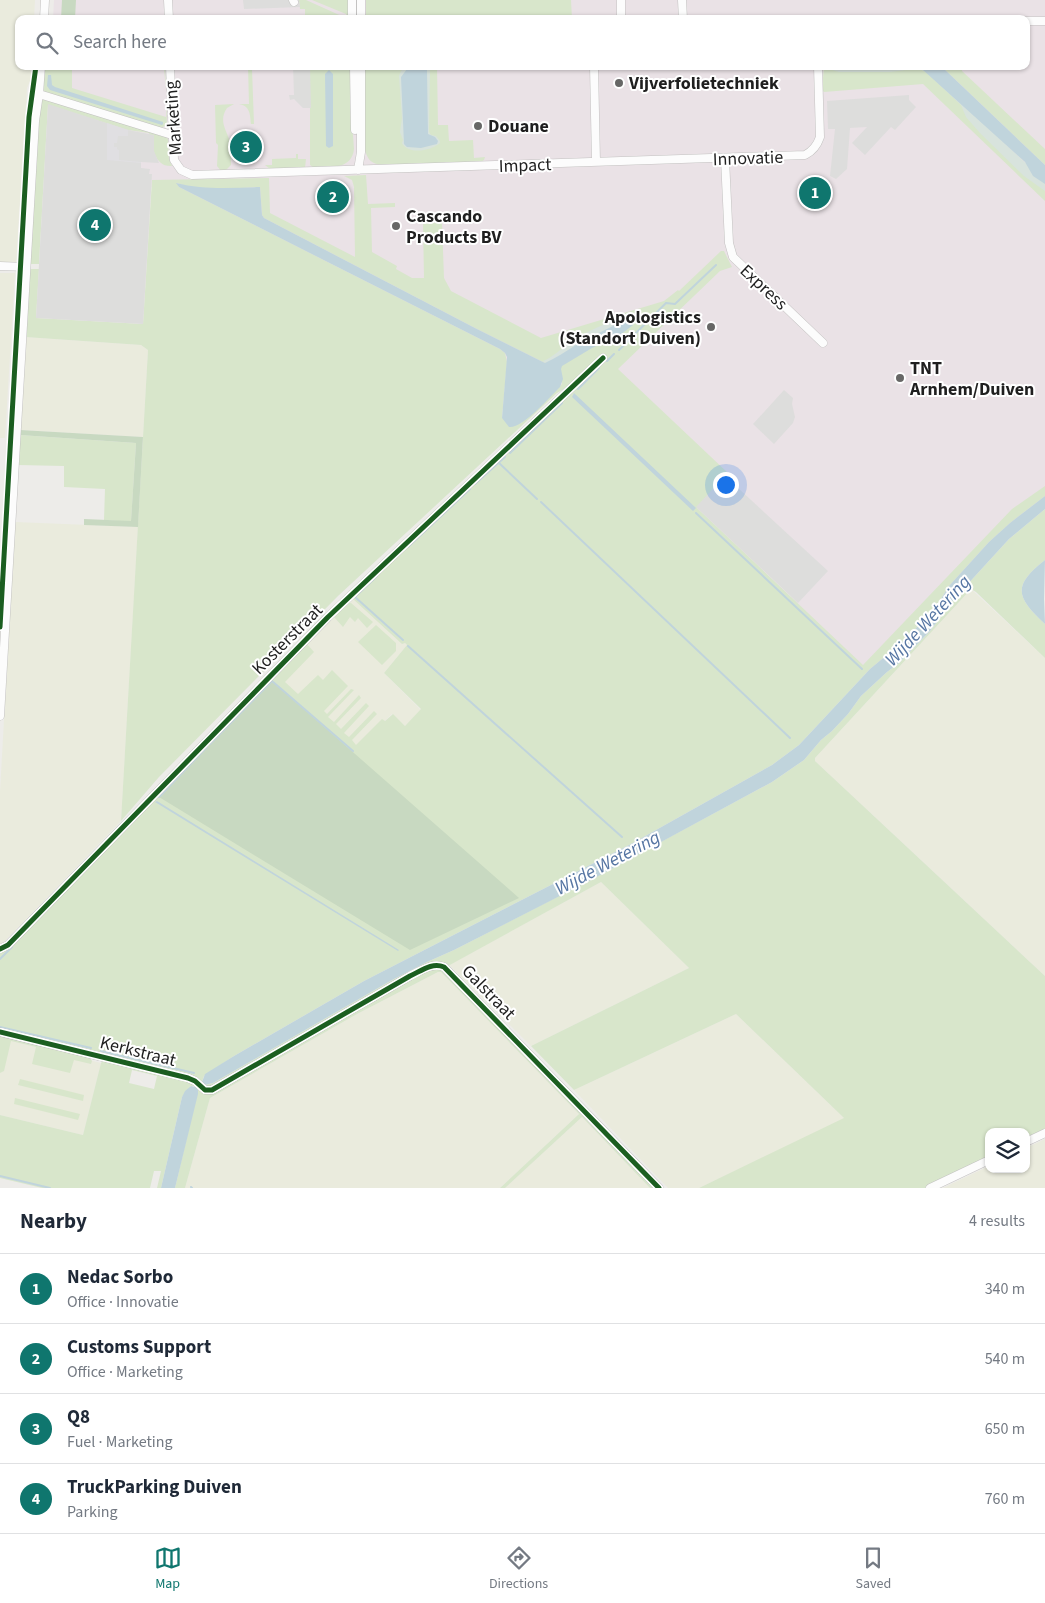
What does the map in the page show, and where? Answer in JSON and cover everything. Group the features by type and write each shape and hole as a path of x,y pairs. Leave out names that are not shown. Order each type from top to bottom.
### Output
{"street":[{"path":"44,15 45,0"},
{"path":"168,0 169,15"},
{"path":"352,0 352,15"},
{"path":"361,0 361,15"},
{"path":"621,0 621,15"},
{"path":"682,0 683,15"},
{"path":"1030,22 1045,21"},
{"path":"0,716 35,121 41,70"},
{"name":"Marketing","path":"170,70 173,156 184,172 192,175 358,170"},
{"path":"354,70 358,170"},
{"path":"358,170 361,70"},
{"path":"594,70 596,162"},
{"name":"Innovatie","path":"596,162 805,155 812,152 820,138 818,70"},
{"path":"39,94 172,135"},
{"name":"Express","path":"726,158 729,243 733,257 823,343"},
{"name":"Impact","path":"358,170 596,162"},
{"path":"0,266 26,267"},
{"name":"Kosterstraat","path":"0,949 8,945 348,598 603,358"},
{"name":"Galstraat","path":"260,1062 410,976 430,966 441,965 659,1188"},
{"name":"Kerkstraat","path":"0,1032 188,1078 206,1090 216,1088 260,1062"},
{"path":"1030,1140 1045,1133"},
{"path":"930,1188 985,1162"}],"shaded area":[{"path":"0,0 35,0 34,15 15,15 15,70 31,70 31,79 27,88 16,264 0,264"},
{"path":"54,0 1045,0 1045,501 871,678 560,387 151,187 143,324 51,70 1030,70 1030,15 53,15"},
{"path":"243,0 299,0 300,7 244,9"},
{"path":"293,70 310,70 311,108 303,108 294,99 290,100 289,95 294,95"},
{"path":"430,70 429,132 431,135 436,136 440,143 426,150 409,149 402,143 403,140 400,132 402,118 399,76 401,71"},
{"path":"832,70 906,70 890,72 839,72"},
{"path":"921,70 926,70 1045,181 1045,191 1024,176 980,133 966,117 961,105 926,72"},
{"path":"909,95 909,100 916,107 895,130 891,127 865,155 852,143 867,127 850,128 847,169 836,179 830,176 835,129 828,129 827,101"},
{"path":"48,104 128,130 154,135 154,151 159,163 141,162 141,168 150,169 149,174 152,174 143,324 36,318"},
{"path":"107,123 128,130 128,136 118,136 117,143 114,143 114,147 117,147 119,150 119,160 141,163 107,160"},
{"path":"0,273 15,273 5,438 0,438"},
{"path":"630,317 632,320 558,360 545,363 543,361 585,333"},
{"path":"25,337 141,345 148,350 143,437 20,430"},
{"path":"784,390 793,398 792,404 795,417 793,423 774,444 753,424"},
{"path":"725,476 828,571 798,603 696,507"},
{"path":"15,522 138,527 121,821 0,946 0,792"},
{"path":"971,589 1045,658 1045,976 815,761 815,758"},
{"path":"352,596 407,645 384,673 421,710 405,726 392,714 353,751 269,678"},
{"path":"601,882 689,968 531,1046 449,965"},
{"path":"441,972 579,1114 500,1188 185,1188 210,1098 357,1014"},
{"path":"736,1014 845,1119 699,1188 668,1188 574,1090"},
{"path":"0,1038 101,1063 83,1135 0,1115"},
{"path":"582,1117 650,1188 505,1188"},
{"path":"1045,1139 1045,1188 943,1188 985,1168 985,1173 1030,1173 1030,1146"}],"green space":[{"path":"62,0 76,0 75,15 61,15"},
{"path":"299,0 306,0 339,15 305,15 305,9 300,9"},
{"path":"312,0 349,0 350,15"},
{"path":"366,0 571,0 572,15 366,15"},
{"path":"44,70 72,70 72,88 166,117 166,96 167,125 161,128 44,92 42,88"},
{"path":"248,70 252,70 254,124 251,124 250,114 247,109 239,104 249,104"},
{"path":"310,70 352,70 350,94 354,149 352,156 349,161 339,166 314,168 310,165"},
{"path":"365,70 437,70 438,125 448,125 449,141 473,140 474,158 485,157 481,162 445,162 388,166 374,163 365,151"},
{"path":"824,70 922,70 927,72 1045,184 1045,201 923,84 824,92 822,90"},
{"path":"945,70 962,70 1045,149 1045,165"},
{"path":"45,98 166,137 168,139 169,158 172,166 161,163 158,160 153,150 149,133 128,130 48,105 39,264 29,264 37,124 41,101"},
{"path":"234,104 227,108 223,117 230,142 231,165 226,170 221,171 217,166 218,145 216,143 215,105"},
{"path":"296,154 298,154 298,159 306,159 305,168 270,169 265,165 272,165 272,159 296,158"},
{"path":"366,175 368,204 395,203 395,207 371,208 372,252 397,266 396,269 412,278 424,278 423,224 442,222 444,278 451,291 541,338 664,301 679,291 721,251 724,251 732,267 720,271 618,369 728,473 697,508 863,665 1012,509 1045,486 1045,496 989,542 949,586 936,607 905,640 870,669 799,745 772,765 631,844 364,981 234,1056 204,1076 202,1082 0,1030 0,951 307,644 314,652 285,682 298,694 318,675 323,680 332,670 348,686 324,711 327,714 351,689 354,690 328,717 334,722 359,695 361,698 336,724 341,729 366,703 369,706 344,733 349,737 374,711 377,714 352,740 356,745 382,719 385,721 393,714 405,726 421,709 384,673 407,645 405,643 402,644 351,596 607,356 603,353 569,386 557,393 338,596 159,777 121,821 148,350 141,345 25,337 28,269 39,269 36,318 143,324 152,180 269,178 270,213 355,257 354,187 352,180 344,176","holes":["177,183 186,186 218,189 260,187 262,215 264,218 475,328 545,363 560,366 562,384 521,423 502,418 507,362 505,353 500,349 179,187"]},
{"path":"20,430 143,437 138,527 84,525 84,519 131,521 136,443 20,435"},
{"path":"20,435 136,443 131,522 104,520 105,489 64,487 64,466 18,465"},
{"path":"1045,509 1045,560 1027,577 1022,592 1028,606 1045,624 1045,658 971,589 815,758 815,761 1045,976 1045,1130 1030,1137 1030,1128 985,1128 985,1160 926,1188 699,1188 844,1118 736,1014 574,1090 531,1046 689,968 601,882 448,966 441,962 432,963 214,1087 206,1087 205,1085 213,1083 392,980 592,879 772,782 804,760 821,740 848,714 861,696 899,663 930,631 955,598 1009,539"},
{"path":"351,603 373,622 367,628 358,618 355,622 350,617 343,627 334,617 345,604"},
{"path":"376,625 396,643 396,651 382,665 358,642"},
{"path":"272,681 519,898 410,950 159,797"},
{"path":"431,969 443,970 656,1188 650,1188 582,1117 505,1188 500,1188 579,1114 441,972 438,972 357,1014 210,1098 185,1188 175,1188 198,1090 201,1089 203,1092"},
{"path":"0,1035 88,1055 92,1061 91,1064 74,1060 70,1073 32,1064 36,1047 11,1041 4,1071 0,1073"},
{"path":"104,1059 179,1078 197,1086 191,1086 182,1097 161,1188 157,1188 161,1171 154,1171 150,1188 42,1188 0,1178 0,1115 83,1135 101,1063","holes":["132,1070 157,1076 154,1089 129,1083"]},
{"path":"20,1079 84,1095 83,1101 18,1085"},
{"path":"15,1098 80,1114 78,1120 14,1104"}],"water":[{"path":"329,70 333,74 333,146 329,148 326,146 325,74"},
{"path":"406,70 427,70 428,134 435,137 438,141 437,144 421,148 407,147 404,144 401,77"},
{"path":"923,70 945,70 1045,165 1045,184 1033,176 1025,162"},
{"path":"48,75 51,75 52,85 55,87 163,122 163,124 50,90 47,86"},
{"path":"176,183 207,188 260,187 262,215 264,218 545,363 616,325 630,319 633,325 620,335 592,348 562,366 563,379 560,387 528,418 515,426 509,427 502,418 507,357 500,349 179,187"},
{"path":"574,393 696,508 693,511 572,397"},
{"name":"Wijde Wetering","path":"1045,496 1045,509 1009,539 955,598 930,631 899,663 861,696 848,714 821,740 804,760 772,782 591,880 392,980 213,1083 205,1085 202,1082 205,1074 364,981 631,844 772,765 799,745 870,669 905,640 936,607 949,586 989,542"},
{"path":"1045,560 1045,624 1028,606 1022,592 1027,577"},
{"path":"157,801 399,950 155,802"},
{"path":"191,1086 196,1087 198,1094 175,1188 161,1188 182,1097"}],"waterway":[{"path":"619,350 666,303 675,304 716,265"},
{"path":"607,361 614,354"},
{"path":"578,389 599,368"},
{"path":"510,453 562,403"},
{"path":"475,484 505,457"},
{"path":"499,463 537,499"},
{"path":"408,547 470,489"},
{"path":"541,502 790,738"},
{"path":"696,513 862,669"},
{"path":"377,576 355,597 403,640"},
{"name":"Wijde Wetering","path":"408,646 622,837"},
{"path":"210,744 272,681 353,751"},
{"path":"159,797 207,747"},
{"path":"0,959 12,947"},
{"path":"0,1027 91,1048"},
{"path":"101,1051 194,1073"},
{"path":"0,1176 50,1188"}],"cycle path":[{"path":"0,627 29,117 35,70"},
{"path":"0,949 8,945 328,617 603,358"},
{"path":"0,1032 188,1078 195,1081 205,1090 212,1090 410,976 427,968 440,966 444,967 659,1188"}],"place":[{"name":"Vijverfolietechniek","path":"619,83"},
{"name":"Douane","path":"478,126"},
{"name":"Q8","path":"246,147"},
{"name":"Nedac Sorbo","path":"815,193"},
{"name":"Customs Support","path":"333,197"},
{"name":"TruckParking Duiven","path":"95,225"},
{"name":"Cascando Products BV","path":"396,226"},
{"name":"Apologistics (Standort Duiven)","path":"711,327"},
{"name":"TNT Arnhem/Duiven","path":"900,378"}]}
